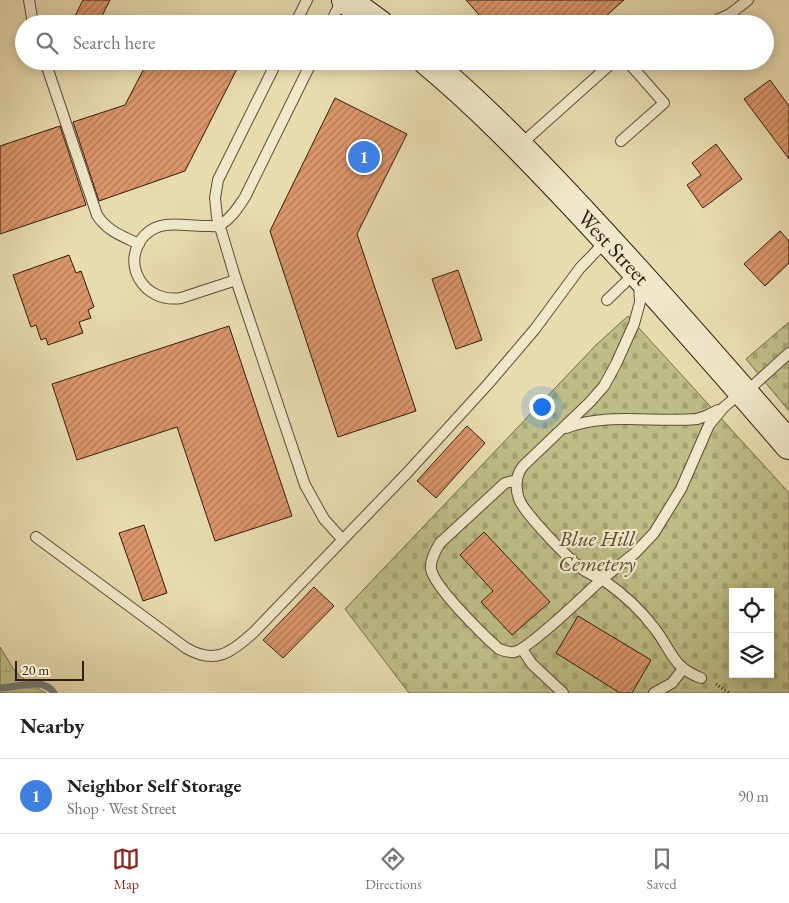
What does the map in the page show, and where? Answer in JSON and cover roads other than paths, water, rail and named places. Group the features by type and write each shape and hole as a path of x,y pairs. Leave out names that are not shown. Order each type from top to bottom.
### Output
{"main road":[{"path":"344,0 366,15"},
{"name":"West Street","path":"438,70 468,96 519,146 608,240 637,272 737,397 789,444"}],"lane":[{"path":"29,0 32,15"},
{"path":"300,15 307,0"},
{"path":"335,15 344,0"},
{"path":"728,15 748,0"},
{"path":"48,70 98,215 108,228 116,234 139,244"},
{"path":"273,70 218,180 215,188 215,209 236,280 307,490 324,519 342,539"},
{"path":"236,280 181,298 174,299 158,296 145,287 136,274 134,260 139,244 149,232 165,225 219,225 234,211 245,197 308,70"},
{"path":"519,146 604,70"},
{"path":"621,141 664,103 635,70"},
{"path":"36,537 186,648 203,656 212,657 229,651 254,632 411,468 501,369 548,314 580,268 608,240"},
{"path":"607,300 637,272"},
{"path":"637,272 640,292 638,312 616,364 598,394 518,472 519,499 523,508 570,558 585,571 602,579 624,596 645,617 664,641 676,663 683,669 701,678"},
{"path":"517,480 505,483 445,537 434,553 431,568 441,589 492,643 505,652 514,652 522,649 602,579 636,553 654,533 682,489 709,425 737,397 789,354"},
{"path":"557,434 575,425 596,420 624,418 696,419 706,416 737,397"},
{"path":"522,649 532,664 563,693"},
{"path":"654,693 672,683 683,669"}],"waterway":[{"path":"0,688 37,684 49,688 54,693"}],"place":[{"name":"Neighbor Self Storage","path":"364,157"}],"park label":[{"name":"Blue Hill Cemetery","path":"597,550"}]}
